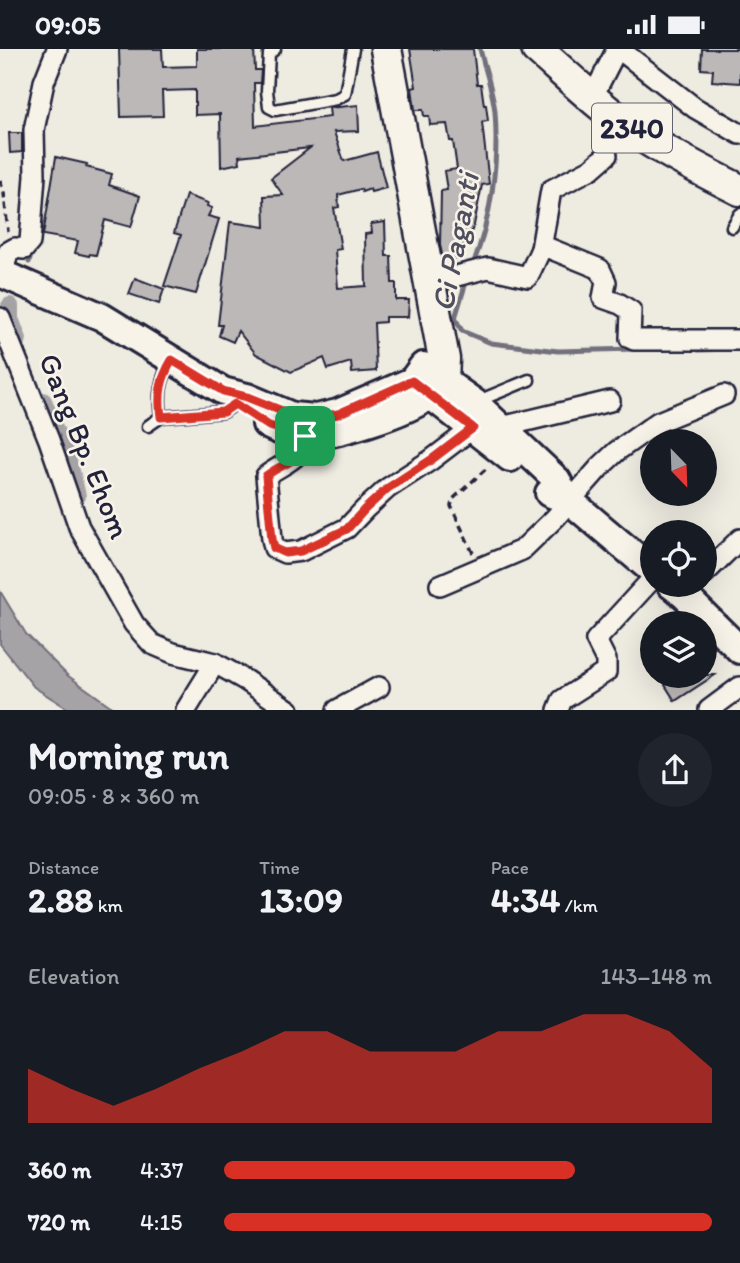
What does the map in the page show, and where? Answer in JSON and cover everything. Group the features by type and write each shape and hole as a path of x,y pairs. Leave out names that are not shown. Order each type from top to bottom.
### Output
{"main road":[{"path":"374,49 421,321 427,380 502,440 548,493 568,499 640,560"},
{"path":"4,266 102,317 229,397 300,447 417,403 427,380 444,359 386,49"},
{"name":"2340","path":"537,49 592,98 643,137 740,190"},
{"path":"229,397 247,397 292,415 316,418 338,414 427,380"},
{"path":"692,597 737,642"}],"street":[{"path":"4,266 15,248 24,249 30,242 35,176 34,130 44,82 57,49"},
{"path":"592,98 618,49 695,108 740,134"},
{"path":"429,283 488,268 528,277 541,249 551,190 591,169 607,155"},
{"path":"541,249 548,247 600,269 606,282 603,298 631,311 629,331 630,338 634,341 740,340"},
{"name":"Gang Bp. Ehom","path":"0,318 49,440 79,527 134,624 152,644 173,653 215,663 289,710"},
{"path":"440,585 479,566 522,550 600,467 639,435 658,422 724,395"},
{"path":"502,440 610,401"},
{"path":"300,447 266,476 274,548 285,553 301,551 347,529 388,488 431,460 474,415"},
{"path":"717,561 740,539"},
{"path":"558,710 562,700 606,672 606,660 596,640 640,591"},
{"path":"186,710 215,663"},
{"path":"337,710 379,687"},
{"path":"709,710 740,687"}],"lane":[{"path":"275,49 269,54 267,91 269,107 275,110 336,99 345,94 353,49"},
{"path":"732,227 740,214"},
{"path":"161,417 158,395 162,379 172,360"},
{"path":"474,415 528,380"},
{"path":"148,426 161,417 223,412 229,397"}],"path":[{"path":"0,180 7,217 4,266"},
{"path":"479,566 451,506 453,499 502,440"}],"shaded area":[{"path":"0,591 26,634 67,675 116,710 70,710 34,687 0,644"}],"building":[{"path":"119,49 162,49 163,67 197,66 197,49 254,49 255,70 261,70 260,83 254,83 255,126 330,117 329,108 358,105 359,131 334,132 344,161 377,152 386,188 371,192 370,189 362,192 361,189 338,195 339,207 334,208 341,249 335,250 338,288 366,286 365,234 372,233 371,224 385,222 386,256 391,256 396,300 409,300 408,317 385,317 385,322 374,323 376,371 352,373 351,362 328,369 324,358 291,372 256,354 238,331 233,342 219,336 230,222 265,227 264,196 283,195 271,178 310,148 239,156 240,163 221,167 220,114 195,115 195,90 162,91 163,116 121,117"},
{"path":"410,49 473,49 477,84 481,84 486,105 488,121 482,122 489,184 482,185 474,225 466,244 459,245 458,258 443,259 440,245 441,191 447,190 444,171 457,169 453,141 450,141 447,124 430,125 429,116 424,116 423,110 415,110 412,88 416,87"},
{"path":"702,49 740,49 740,83 712,81 713,70 701,69"},
{"path":"9,133 22,133 22,152 10,153"},
{"path":"56,157 87,164 86,167 112,174 109,185 140,196 131,227 105,220 96,255 75,253 78,241 43,235"},
{"path":"186,195 208,203 207,206 212,208 208,216 219,219 196,294 164,286 181,235 174,233"},
{"path":"135,278 164,289 159,304 129,294"},
{"path":"667,688 695,688 675,701"}],"waterway":[{"name":"Ci Paganti","path":"472,267 489,211 496,151 494,104 480,49"},
{"path":"29,262 33,249"},
{"name":"Ci Paganti","path":"467,279 455,318 462,331 491,343 558,351 635,349"},
{"path":"10,306 10,319 18,339"},
{"name":"Ci Paganti","path":"698,350 733,349"},
{"path":"43,401 70,467 77,496"}],"route":[{"path":"172,360 223,391 247,397 278,411 316,418 338,414 412,381 473,428 388,488 347,529 301,551 285,553 274,548 266,476 295,459 304,445 305,436 269,426 235,404 223,412 161,417 158,395 162,379 172,360"}]}
